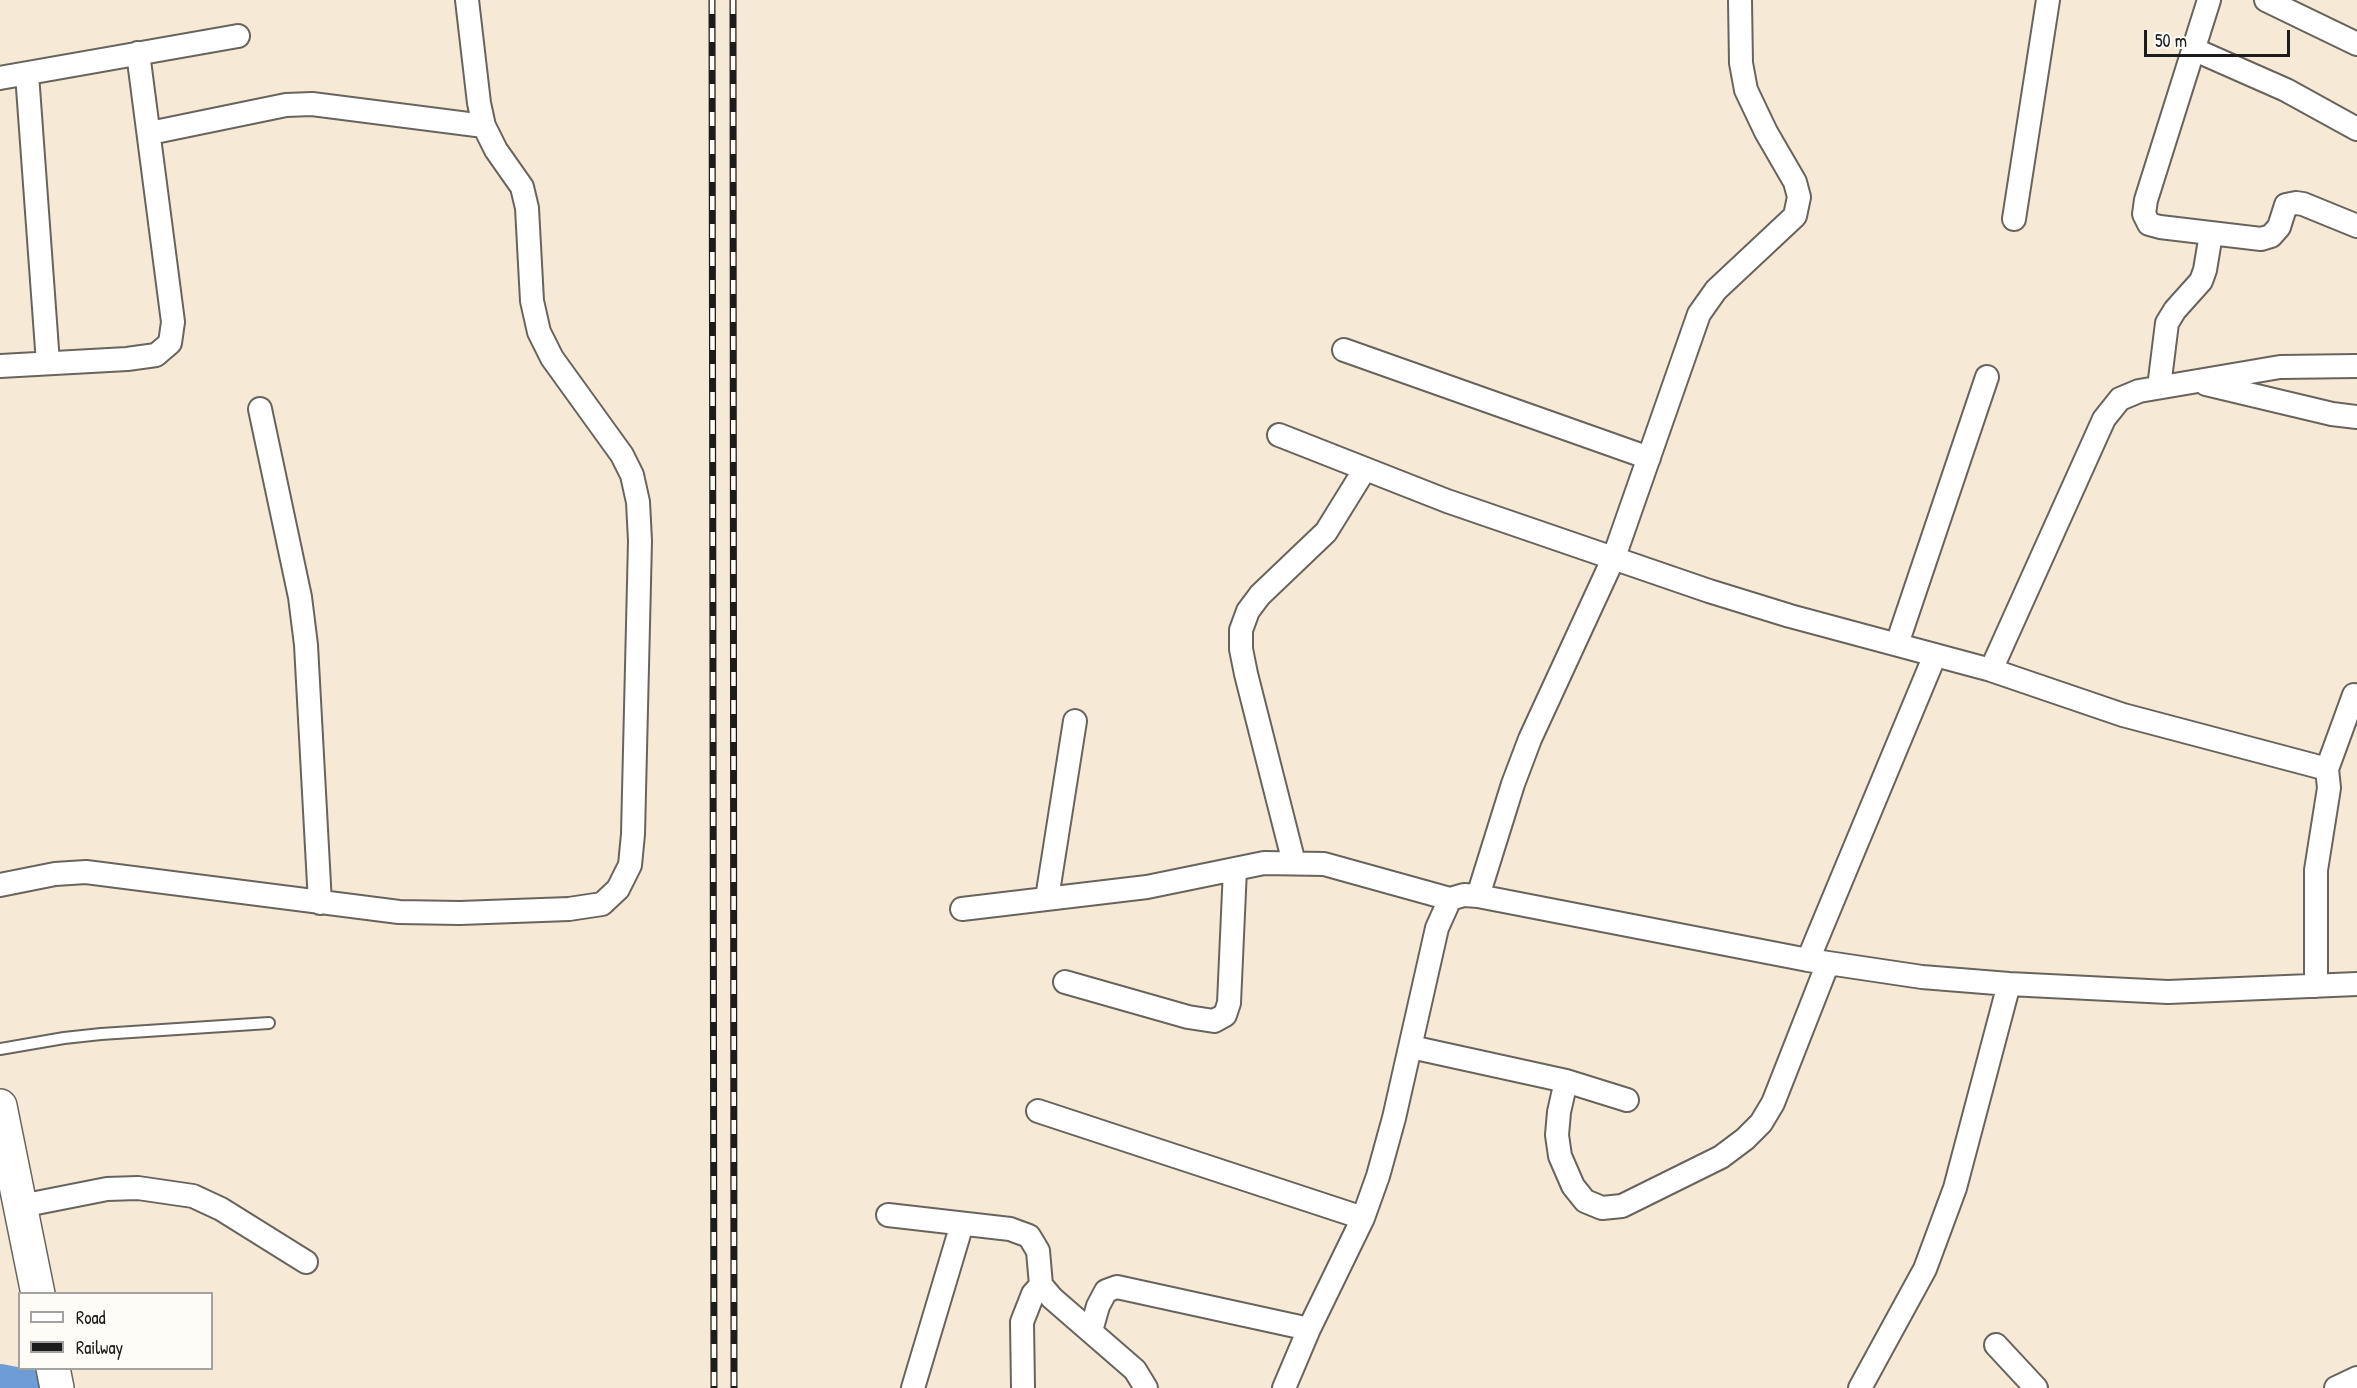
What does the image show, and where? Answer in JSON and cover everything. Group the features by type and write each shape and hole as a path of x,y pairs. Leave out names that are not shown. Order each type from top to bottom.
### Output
{"highway":[{"path":"0,1106 13,1198 20,1292"},
{"path":"13,1198 38,1292"},
{"path":"36,1370 39,1388"},
{"path":"53,1370 57,1388"}],"street":[{"path":"0,885 55,874 86,872 399,912 508,912 569,909 602,904 618,889 630,865 634,811 640,541 638,502 632,476 622,455 552,358 539,332 532,301 527,208 522,187 496,150 484,126 479,103 467,0"},
{"path":"1478,896 1513,784 1530,739 1614,557 1700,314 1716,290 1795,216 1798,197 1795,182 1766,132 1746,90 1741,63 1740,0"},
{"path":"2014,219 2048,0"},
{"path":"2209,0 2146,200 2144,214 2149,224 2261,239 2271,236 2278,227 2286,206 2296,203 2357,226"},
{"path":"2266,0 2357,44"},
{"path":"0,78 238,36"},
{"path":"2193,49 2262,78 2357,129"},
{"path":"0,366 127,359 156,355 170,343 173,322 138,53"},
{"path":"27,74 48,363"},
{"path":"150,133 286,105 312,105 484,126"},
{"path":"2159,387 2167,323 2175,310 2201,281 2211,234"},
{"path":"1344,350 1649,458"},
{"path":"1991,670 2104,419 2120,399 2139,391 2280,367 2357,366"},
{"path":"1897,644 1987,377"},
{"path":"2195,381 2332,414 2357,417"},
{"path":"260,409 300,597 306,645 320,903"},
{"path":"1279,435 1447,501 1719,594 1991,670 2123,715 2327,769"},
{"path":"1294,863 1246,674 1241,649 1241,630 1248,612 1260,595 1326,532 1365,469"},
{"path":"1566,1081 1559,1112 1557,1135 1560,1156 1573,1186 1585,1201 1602,1209 1622,1206 1721,1156 1745,1139 1761,1123 1773,1103 1818,962 1935,655"},
{"path":"2316,986 2316,870 2329,788 2327,769 2354,695"},
{"path":"1047,898 1075,721"},
{"path":"962,909 1147,886 1264,863 1324,864 1450,899 1478,896 1818,962 1922,977 2168,992 2357,984"},
{"path":"1065,982 1188,1017 1214,1021 1225,1015 1228,1003 1235,869"},
{"path":"1284,1388 1309,1329 1363,1218 1394,1118 1437,928 1450,899"},
{"path":"1860,1388 1925,1269 1951,1198 2009,984"},
{"path":"1411,1047 1566,1081 1627,1100"},
{"path":"1038,1111 1363,1218"},
{"path":"13,1198 138,1188 193,1196 221,1209 306,1262"},
{"path":"888,1215 1010,1229 1029,1236 1038,1251 1041,1285 1052,1298 1135,1370 1146,1388"},
{"path":"913,1388 962,1224"},
{"path":"1023,1388 1022,1322 1033,1294 1041,1285"},
{"path":"1091,1331 1098,1306 1106,1291 1117,1287 1309,1329"},
{"path":"1996,1345 2036,1388"},
{"path":"2337,1388 2357,1378"}],"lane":[{"path":"0,1049 101,1034 269,1023"}],"waterway":[{"path":"0,1381 37,1388"}],"railway":[{"path":"712,0 714,1388"},
{"path":"733,0 734,1388"}]}
